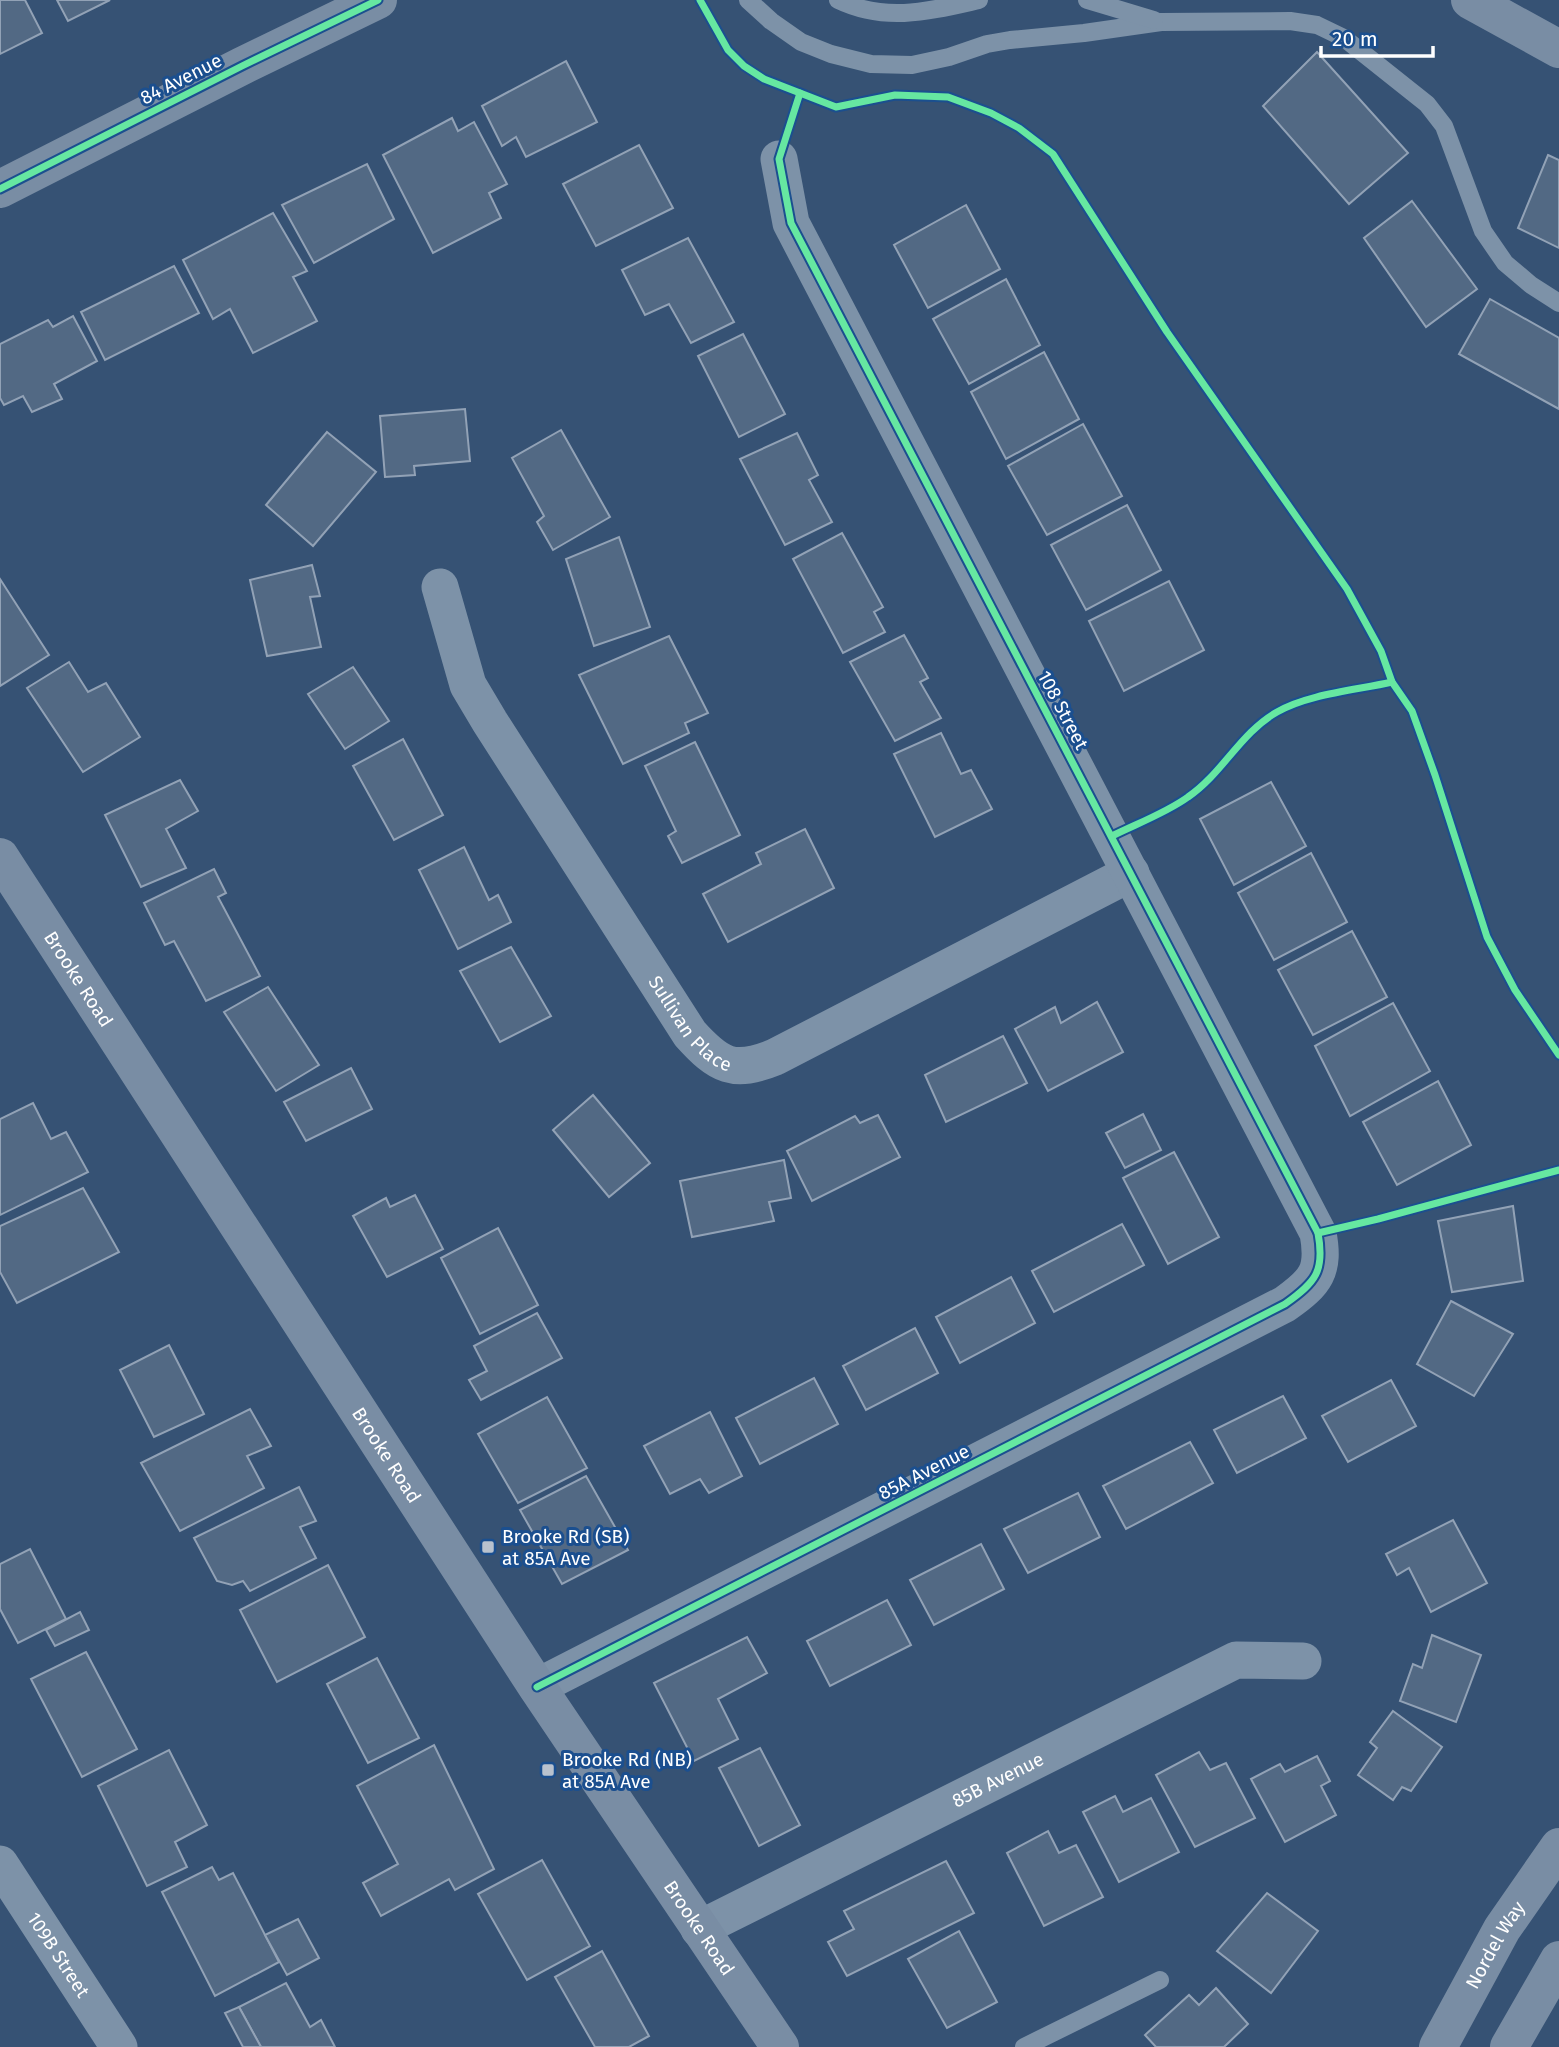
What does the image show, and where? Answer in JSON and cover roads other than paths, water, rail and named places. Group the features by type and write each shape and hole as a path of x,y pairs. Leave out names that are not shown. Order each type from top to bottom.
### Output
{"street":[{"name":"84 Avenue","path":"0,189 378,0"},
{"path":"1470,0 1559,49"},
{"name":"108 Street","path":"779,159 791,223 1318,1233 1321,1254 1318,1275"},
{"name":"Sullivan Place","path":"440,587 468,685 690,1034 721,1062 752,1066 775,1058 1130,873"},
{"name":"Brooke Road","path":"0,858 537,1687 780,2047"},
{"name":"85A Avenue","path":"537,1687 1260,1317 1304,1291 1318,1275"},
{"name":"85B Avenue","path":"699,1929 1236,1660 1303,1661"},
{"name":"Nordel Way","path":"1438,2047 1502,1929 1559,1847"},
{"name":"109B Street","path":"0,1864 119,2047"},
{"path":"1509,2047 1559,1960"}],"lane":[{"path":"748,0 771,21 801,42 831,54 871,64 912,65 949,57 987,44 1161,22 1290,21 1317,25 1344,38 1427,104 1444,126 1483,231 1505,263 1531,285 1559,303"},
{"path":"838,0 855,8 897,14 939,10 979,0"},
{"path":"1087,0 1161,22"},
{"path":"1024,2047 1160,1980"}],"place":[{"name":"Brooke Rd (SB) at 85A Ave","path":"488,1547"},
{"name":"Brooke Rd (NB) at 85A Ave","path":"548,1770"}]}
